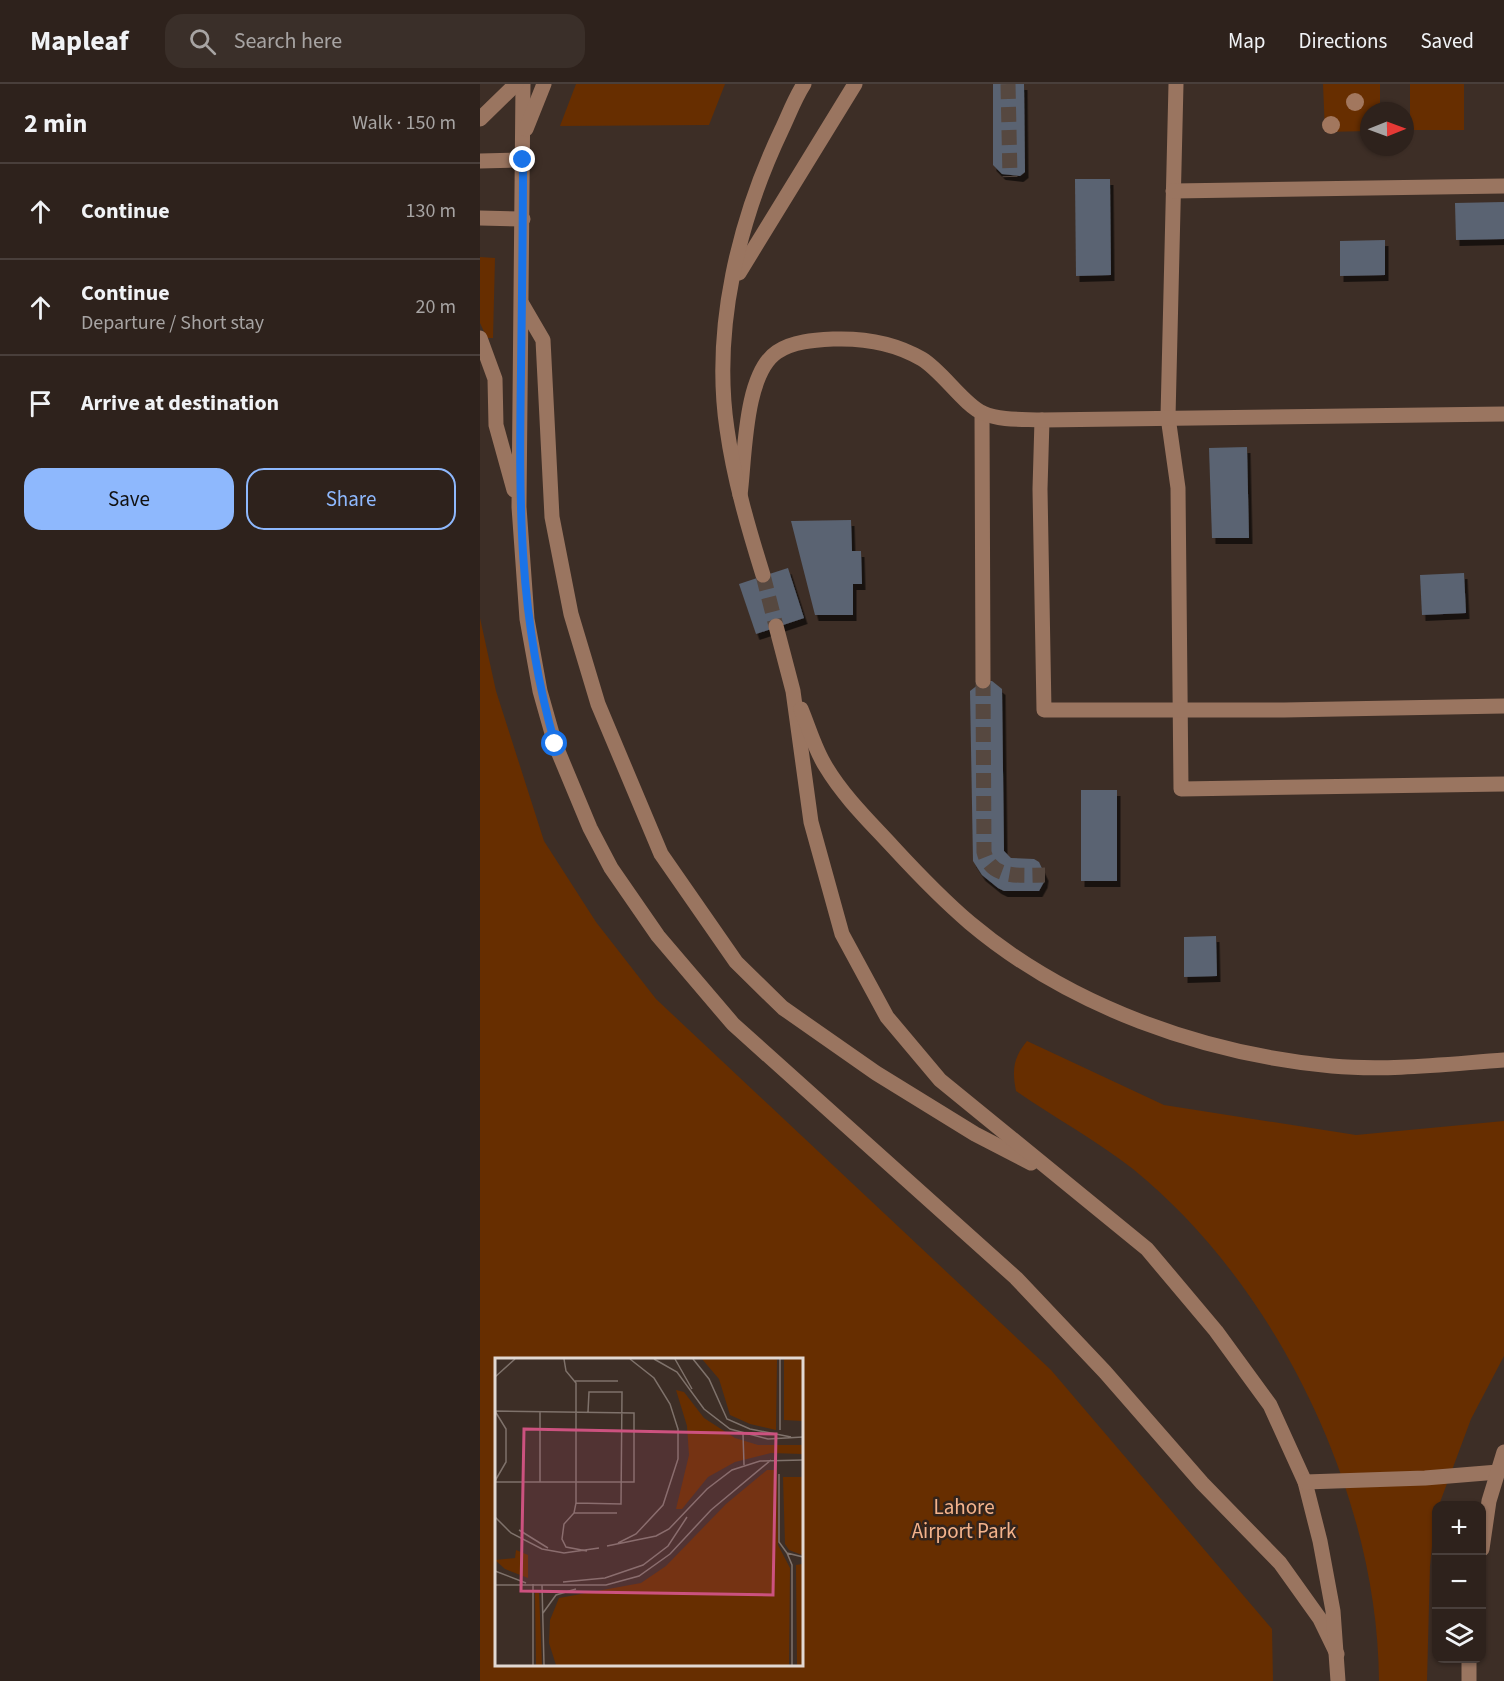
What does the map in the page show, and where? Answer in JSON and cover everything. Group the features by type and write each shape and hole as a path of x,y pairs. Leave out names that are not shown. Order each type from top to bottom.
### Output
{"street":[{"path":"480,119 516,84"},
{"path":"523,84 519,507 527,619 540,691 555,744 590,828 611,868 658,936 733,1024 1016,1278 1105,1372 1202,1483 1280,1563 1308,1602 1337,1654"},
{"path":"523,138 531,84"},
{"path":"523,138 544,84"},
{"path":"763,575 740,495 726,428 723,351 733,283 748,209 769,157 804,84"},
{"path":"733,283 855,84"},
{"path":"1176,84 1168,417 1178,488 1181,789 1504,784"},
{"path":"480,161 523,160"},
{"path":"1173,192 1504,186"},
{"path":"480,218 523,219"},
{"path":"522,304 543,340 552,517 571,614 598,704 661,854 736,962 783,1008 886,1079 975,1134 1055,1176"},
{"path":"480,338 495,379 496,425 519,507"},
{"path":"740,495 753,388 764,365 776,352 791,345 813,340 855,338 908,351 925,361 982,413 1002,417 1042,420 1504,414"},
{"path":"982,413 983,681"},
{"path":"1042,420 1040,489 1044,710 1179,708 1284,710 1504,706"},
{"path":"776,626 793,691 811,822 842,934 887,1017 940,1080 1147,1249 1216,1331 1270,1405 1305,1482 1329,1580 1338,1681"},
{"path":"793,691 825,767 856,807 916,872 971,924 1037,971 1107,1007 1185,1037 1240,1051 1331,1066 1389,1069 1504,1060"},
{"path":"1486,1522 1489,1501 1504,1452"},
{"path":"1305,1482 1425,1478 1498,1472"}],"green space":[{"path":"576,84 725,84 709,125 560,126"},
{"path":"1323,84 1380,84 1380,102 1360,102 1360,131 1325,132"},
{"path":"1410,84 1464,84 1464,130 1414,130 1414,102 1410,102"},
{"path":"480,257 495,258 493,338 487,338 480,323"},
{"name":"Lahore Airport Park","path":"480,618 496,691 544,841 596,922 656,999 1051,1370 1272,1629 1273,1681 480,1681"},
{"path":"1027,1041 1164,1105 1356,1135 1504,1121 1504,1356 1471,1419 1440,1501 1432,1501 1427,1681 1379,1681 1374,1610 1360,1539 1339,1468 1310,1399 1274,1333 1232,1272 1185,1217 1119,1158 1016,1091 1014,1077 1019,1053"}],"building":[{"path":"993,84 1024,84 1025,172 1020,176 1002,174 993,165"},
{"path":"1075,179 1110,179 1111,275 1076,276"},
{"path":"1504,202 1504,239 1456,240 1455,203"},
{"path":"1385,240 1385,275 1340,276 1340,241"},
{"path":"1247,447 1249,538 1212,538 1209,448"},
{"path":"851,520 852,551 861,551 862,584 853,584 853,615 815,615 791,521"},
{"path":"788,568 804,618 756,634 739,584"},
{"path":"1464,573 1466,613 1422,615 1420,575"},
{"path":"983,681 992,681 1002,689 1004,851 1011,858 1034,859 1039,862 1045,875 1039,891 1004,891 982,875 973,861 970,691"},
{"path":"1081,790 1117,790 1117,881 1081,881"},
{"path":"1216,936 1217,976 1184,977 1184,937"}],"tunnel":[{"path":"1008,84 1010,177"},
{"path":"763,575 776,626"},
{"path":"983,681 984,852 988,861 1000,872 1017,875 1045,875"}],"route":[{"path":"523,160 519,507 527,619 540,691 555,744"}]}
